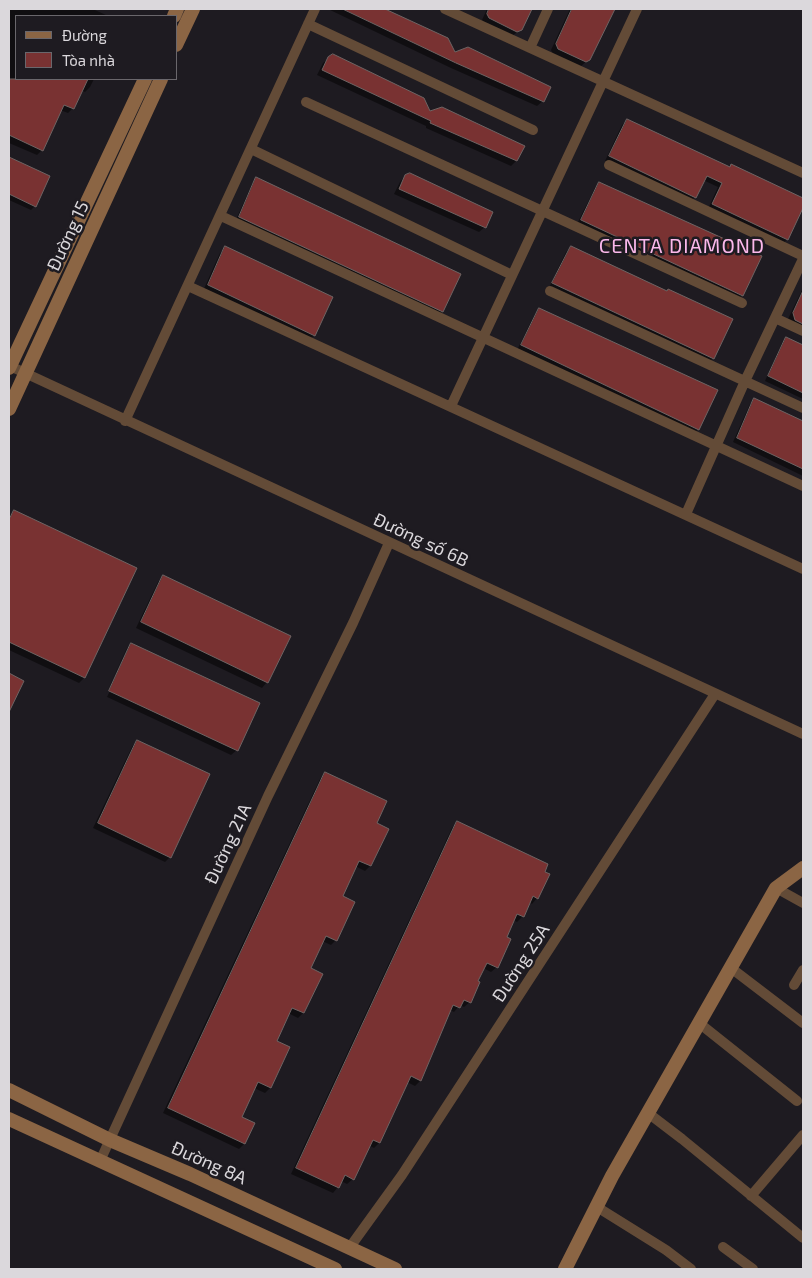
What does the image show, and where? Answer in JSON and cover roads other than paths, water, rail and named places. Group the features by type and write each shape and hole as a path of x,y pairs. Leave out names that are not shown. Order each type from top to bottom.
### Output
{"street":[{"path":"178,41 193,9"},
{"path":"125,421 315,9"},
{"path":"445,9 603,80 803,174"},
{"path":"466,19 471,9"},
{"path":"530,48 548,9"},
{"path":"451,406 637,9"},
{"path":"308,24 534,130"},
{"name":"Đường 15","path":"9,367 144,80"},
{"name":"Đường 15","path":"9,409 161,80"},
{"path":"306,102 742,303"},
{"path":"251,149 512,275"},
{"path":"609,165 803,258 745,381 686,514"},
{"path":"221,216 803,486"},
{"path":"188,286 803,569"},
{"path":"550,291 803,408"},
{"path":"775,318 803,331"},
{"name":"Đường số 6B","path":"9,367 803,734"},
{"name":"Đường 21A","path":"100,1161 268,796 353,623 389,543"},
{"name":"Đường 25A","path":"350,1247 402,1175 715,694"},
{"path":"565,1269 648,1113 776,888 803,868"},
{"path":"776,888 803,903"},
{"path":"731,968 803,1023"},
{"path":"794,985 803,970"},
{"path":"700,1023 797,1101"},
{"name":"Đường 8A","path":"9,1090 110,1140 350,1247 394,1269"},
{"path":"648,1113 803,1238"},
{"path":"9,1119 335,1269"},
{"path":"752,1196 803,1135"},
{"path":"796,1144 803,1152"},
{"path":"597,1207 666,1250 691,1269"},
{"path":"723,1247 753,1269"}],"district":[{"name":"CENTA DIAMOND","path":"682,246"}]}
